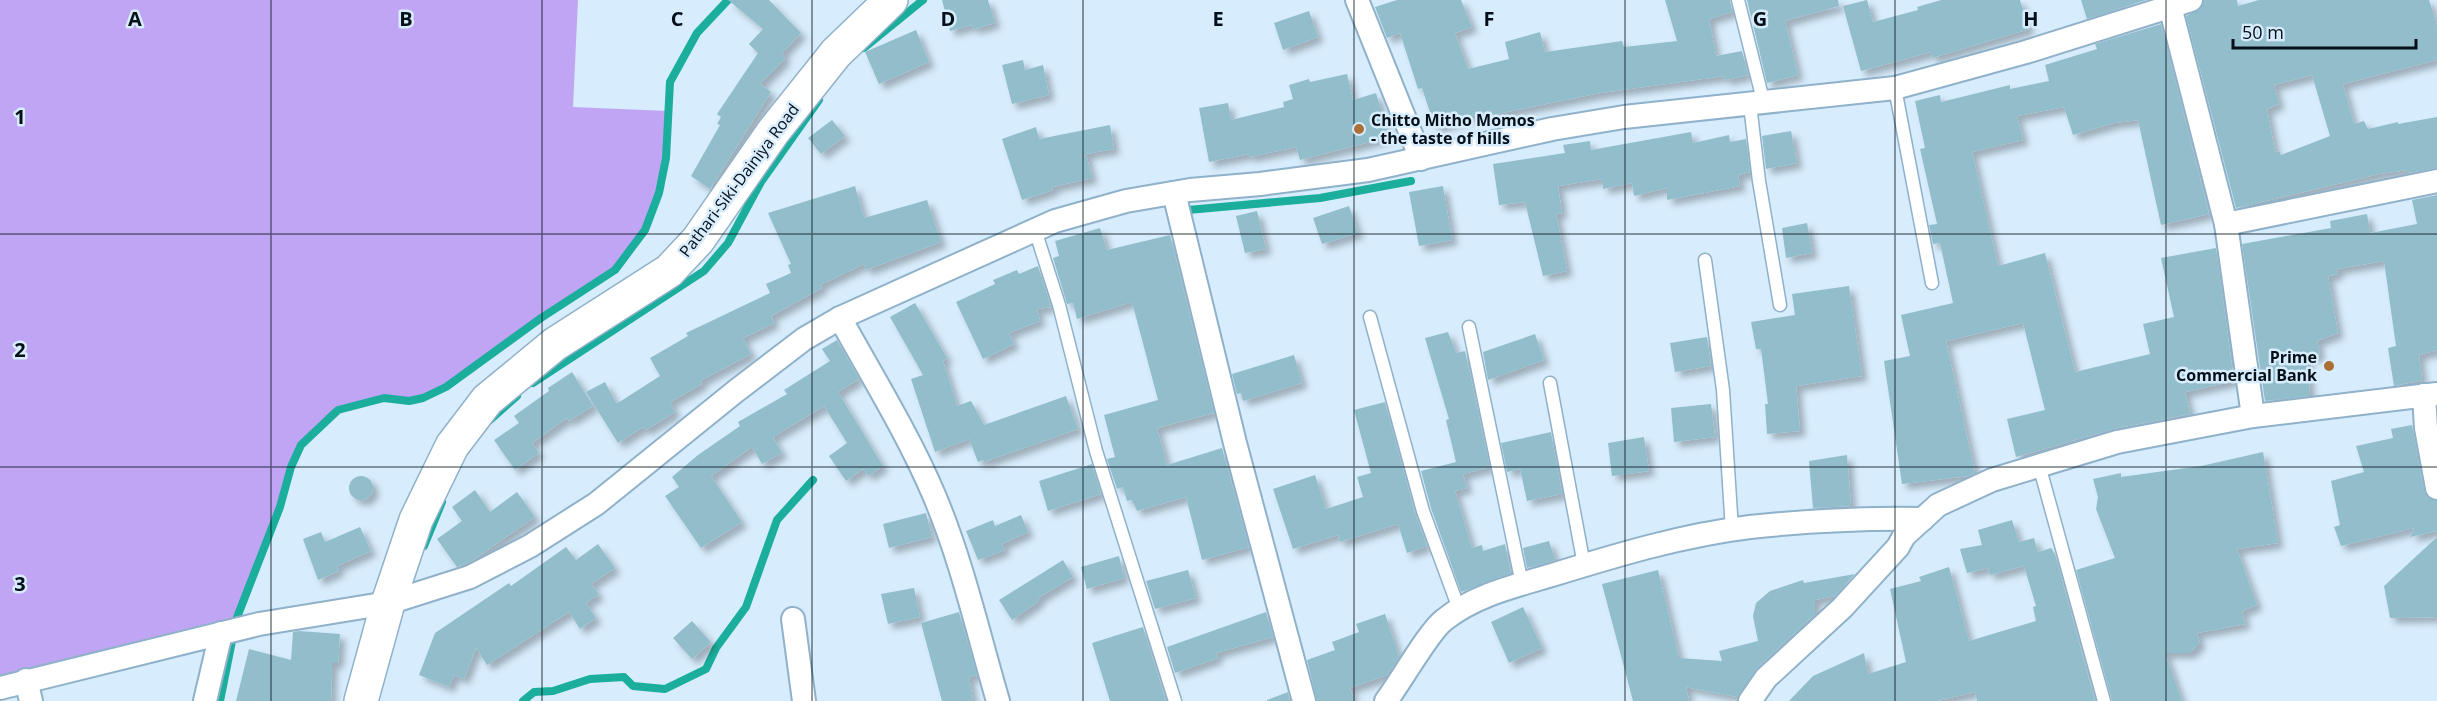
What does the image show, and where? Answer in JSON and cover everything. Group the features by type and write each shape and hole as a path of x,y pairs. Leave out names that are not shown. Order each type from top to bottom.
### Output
{"main road":[{"name":"Pathari-Siki-Dainiya Road","path":"361,701 388,603 416,520 452,447 487,400 555,344 669,271 698,240 773,132 836,53 891,0"}],"street":[{"path":"1357,0 1421,159"},
{"path":"0,688 28,691 221,633 259,624 388,603 470,577 530,546 596,504 804,339 840,318 1055,221 1126,201 1174,193 1368,170 1552,129 1624,117 1895,88 2026,52 2181,2 2226,224 2253,416"},
{"path":"2226,224 2437,181"},
{"path":"1174,193 1235,443 1304,701"},
{"path":"840,318 903,431 934,496 958,560 998,701"},
{"path":"1750,701 1766,678 1842,608 1898,547 1904,536 1938,505 1992,480 2039,465 2117,442 2253,416 2431,395 2426,428 2437,488"},
{"path":"1386,701 1442,621 1459,609 1522,584 1672,541 1732,530 1831,521 1923,519"},
{"path":"793,619 804,701"},
{"path":"205,701 221,633"}],"lane":[{"path":"1738,0 1757,104 1759,181 1780,305"},
{"path":"1895,88 1932,283"},
{"path":"1035,230 1059,305 1096,451 1175,701"},
{"path":"1705,260 1723,390 1732,530"},
{"path":"1370,316 1423,511 1459,609"},
{"path":"1469,327 1522,584"},
{"path":"1550,383 1584,565"},
{"path":"2039,465 2104,701"}],"shaded area":[{"path":"0,0 578,0 573,107 668,111 666,158 659,193 645,230 615,270 486,356 446,387 423,398 409,401 384,398 337,410 301,445 291,467 280,507 236,620 0,688"}],"building":[{"path":"728,0 769,0 801,33 782,53 785,59 760,84 771,92 710,189 691,176 720,125 717,124 721,117 717,114 758,53 749,44 763,29"},
{"path":"942,0 988,0 995,23 974,29 972,25 950,31"},
{"path":"1397,0 1461,0 1472,27 1455,33 1468,69 1509,59 1505,42 1540,32 1545,52 1622,41 1624,47 1677,41 1665,0 1730,0 1732,12 1709,19 1716,56 1742,51 1748,75 1725,80 1724,76 1600,93 1492,115 1491,110 1435,128 1422,88 1418,89 1400,33 1387,38 1375,7"},
{"path":"1747,0 1838,0 1839,6 1785,21 1798,75 1767,83"},
{"path":"1867,0 1873,22 1918,10 1917,7 1941,0 2020,0 2029,29 1932,58 1931,52 1861,71 1843,6"},
{"path":"2081,0 2146,0 2087,19"},
{"path":"2204,0 2237,0 2238,6 2259,0 2429,0 2437,26 2437,60 2343,84 2354,124 2364,121 2368,129 2437,117 2437,168 2407,173 2407,170 2379,174 2236,208 2186,16 2200,9","holes":["2312,75 2330,136 2281,155 2279,151 2275,152 2267,109 2279,104 2274,85"]},
{"path":"1309,11 1318,37 1283,50 1274,23"},
{"path":"2161,24 2209,214 2161,225 2138,120 2114,123 2073,135 2064,107 2017,116 2023,140 1972,152 1998,266 2045,253 2075,372 2150,354 2143,324 2174,317 2161,258 2216,248 2234,381 2185,392 2190,414 2113,429 2016,457 2007,419 2045,410 2023,323 1946,341 1975,473 1968,476 1902,484 1884,361 1910,356 1901,315 1953,303 1940,243 1933,244 1929,225 1937,224 1920,149 1925,148 1915,101 1940,95 1941,102 2010,85 2010,89 2049,81 2045,65 2097,49 2095,44"},
{"path":"916,30 929,62 879,84 865,52"},
{"path":"1023,60 1025,70 1043,65 1049,95 1012,104 1002,65"},
{"path":"1347,74 1353,100 1376,93 1389,137 1300,160 1296,147 1249,157 1249,154 1209,162 1199,108 1228,103 1231,120 1284,107 1283,102 1293,99 1289,85 1309,79 1310,82"},
{"path":"832,120 845,136 821,154 808,138"},
{"path":"1110,125 1114,149 1086,154 1092,178 1052,187 1053,190 1022,200 1002,139 1036,127 1039,139"},
{"path":"1791,131 1797,163 1766,169 1762,136"},
{"path":"1691,132 1693,143 1729,135 1730,142 1746,139 1750,172 1738,175 1740,186 1667,200 1667,188 1634,196 1632,183 1603,189 1602,179 1558,186 1562,213 1556,214 1567,271 1543,276 1525,202 1499,205 1493,164 1565,153 1563,145 1590,141 1591,150"},
{"path":"855,186 864,218 927,200 941,242 866,270 864,264 820,285 822,288 771,316 774,323 743,338 751,354 700,381 702,384 670,402 675,412 646,430 643,427 618,443 586,392 605,382 616,403 621,401 660,376 650,358 688,336 686,333 770,293 766,284 791,273 788,265 791,264 768,213"},
{"path":"1443,186 1452,240 1419,246 1409,192"},
{"path":"2437,195 2437,350 2419,355 2422,380 2394,386 2388,348 2396,346 2384,261 2337,269 2338,274 2328,276 2338,333 2317,341 2320,355 2307,358 2310,396 2265,401 2242,244 2331,228 2330,221 2367,214 2370,233 2417,224 2412,200"},
{"path":"1349,206 1358,233 1322,244 1313,218"},
{"path":"1257,211 1266,249 1245,253 1236,216"},
{"path":"1807,223 1812,253 1786,258 1782,228"},
{"path":"1100,228 1107,250 1170,235 1214,413 1157,428 1167,465 1222,448 1249,547 1202,560 1186,497 1137,511 1132,500 1127,501 1123,487 1117,489 1107,459 1115,457 1104,415 1158,400 1132,302 1077,319 1073,303 1067,304 1053,258 1059,256 1055,241"},
{"path":"1038,266 1051,307 1037,309 1040,321 1009,333 1014,344 983,359 956,302 995,284 993,280 1017,270 1019,274"},
{"path":"1849,286 1862,376 1796,386 1800,431 1767,434 1765,404 1768,404 1761,349 1756,349 1751,322 1795,315 1792,294"},
{"path":"915,303 947,358 943,361 957,406 971,401 984,425 1066,396 1078,429 984,462 983,460 978,462 969,439 935,452 911,379 923,375 890,317"},
{"path":"1448,332 1456,353 1465,351 1490,467 1463,474 1467,488 1455,491 1472,548 1482,545 1483,551 1505,544 1511,573 1461,592 1431,508 1421,471 1456,462 1446,420 1449,419 1425,338"},
{"path":"1535,334 1544,360 1488,380 1483,352"},
{"path":"1707,337 1711,366 1675,372 1670,343"},
{"path":"837,340 859,379 838,392 883,466 868,476 863,469 846,481 829,456 847,443 824,406 773,437 782,453 762,464 752,447 711,476 742,522 701,548 665,496 679,487 672,477 698,455 740,426 738,422 787,394 784,390 830,361 822,349"},
{"path":"1294,355 1302,383 1243,401 1241,393 1237,394 1232,374"},
{"path":"572,372 593,406 569,421 567,418 532,443 539,453 515,470 494,440 519,423 514,416"},
{"path":"1385,402 1415,513 1427,546 1407,553 1398,524 1340,542 1338,535 1293,549 1273,489 1315,475 1326,509 1363,497 1357,477 1371,473 1354,410"},
{"path":"1711,404 1715,437 1674,442 1671,408"},
{"path":"2412,425 2424,491 2427,497 2437,501 2437,531 2410,537 2414,528 2341,546 2334,527 2340,525 2331,481 2364,472 2356,446 2393,438 2391,429"},
{"path":"1551,432 1562,494 1527,501 1520,469 1507,472 1501,443"},
{"path":"1644,437 1649,471 1612,476 1608,443"},
{"path":"2263,452 2278,543 2237,549 2257,605 2242,611 2245,624 2197,633 2200,643 2190,653 2165,653 2182,701 2112,701 2076,570 2115,558 2096,509 2098,497 2093,479 2121,473 2121,477 2201,466"},
{"path":"1847,455 1851,506 1813,508 1809,461"},
{"path":"1092,464 1101,494 1048,511 1039,481"},
{"path":"361,476 366,477 372,483 372,493 366,499 361,500 356,499 350,493 349,488 350,483 356,477"},
{"path":"475,490 490,512 517,492 535,517 470,562 457,567 437,539 462,521 452,507"},
{"path":"926,513 932,537 889,548 883,524"},
{"path":"1021,515 1028,532 1002,544 1005,550 978,560 966,531 993,520 995,526"},
{"path":"2012,520 2019,542 2034,538 2038,552 2051,548 2055,554 2095,701 1977,701 1975,692 1937,701 1789,701 1813,676 1864,653 1868,674 1906,662 1890,589 1921,581 1919,577 1949,567 1969,641 2036,621 2033,607 2036,606 2024,566 1990,575 1988,568 1967,573 1960,549 1982,545 1978,530"},
{"path":"360,527 371,551 337,566 339,571 318,580 303,539 321,532 325,542"},
{"path":"2437,537 2437,617 2390,618 2384,586"},
{"path":"1549,541 1555,560 1527,568 1523,548"},
{"path":"598,544 615,568 591,584 599,594 586,603 596,618 580,629 569,612 487,665 476,648 464,679 454,675 449,687 419,675 435,633 509,583 511,586 566,547 576,560"},
{"path":"1119,556 1124,578 1087,589 1081,567"},
{"path":"1063,560 1073,577 1038,598 1039,601 1012,620 999,600"},
{"path":"1188,570 1196,598 1155,609 1146,581"},
{"path":"1658,570 1679,658 1722,661 1719,651 1758,641 1753,616 1756,603 1770,591 1803,580 1804,583 1855,574 1835,596 1815,600 1815,614 1757,668 1737,697 1686,687 1689,701 1633,701 1602,584"},
{"path":"914,588 920,617 888,624 881,594"},
{"path":"1523,607 1542,648 1509,663 1491,622"},
{"path":"959,612 977,675 969,677 973,701 942,701 921,623"},
{"path":"1266,612 1273,637 1216,653 1218,658 1175,673 1167,647"},
{"path":"1385,614 1399,657 1387,675 1350,688 1354,701 1317,701 1307,660 1335,650 1332,642 1359,632 1356,624"},
{"path":"692,621 711,642 692,659 673,638"},
{"path":"1143,627 1166,701 1110,701 1092,643"},
{"path":"293,632 340,634 338,663 332,663 331,701 236,701 249,649 291,660"},
{"path":"1288,692 1290,701 1267,701 1267,700"}],"waterway":[{"path":"236,620 280,507 291,467 301,445 338,410 384,398 409,401 423,398 446,387 541,318 615,270 645,230 659,193 666,158 670,82 697,33 728,0"},
{"path":"864,48 923,0"},
{"path":"533,383 704,271 728,243 761,182 819,100"},
{"path":"1188,210 1320,198 1411,181"},
{"path":"490,420 517,396"},
{"path":"523,701 534,692 553,691 590,679 624,677 633,686 665,689 706,669 716,648 746,607 777,520 813,480"},
{"path":"424,546 442,502"},
{"path":"220,701 233,636"}],"place":[{"name":"Chitto Mitho Momos - the taste of hills","path":"1359,129"},
{"name":"Prime Commercial Bank","path":"2329,366"}]}
